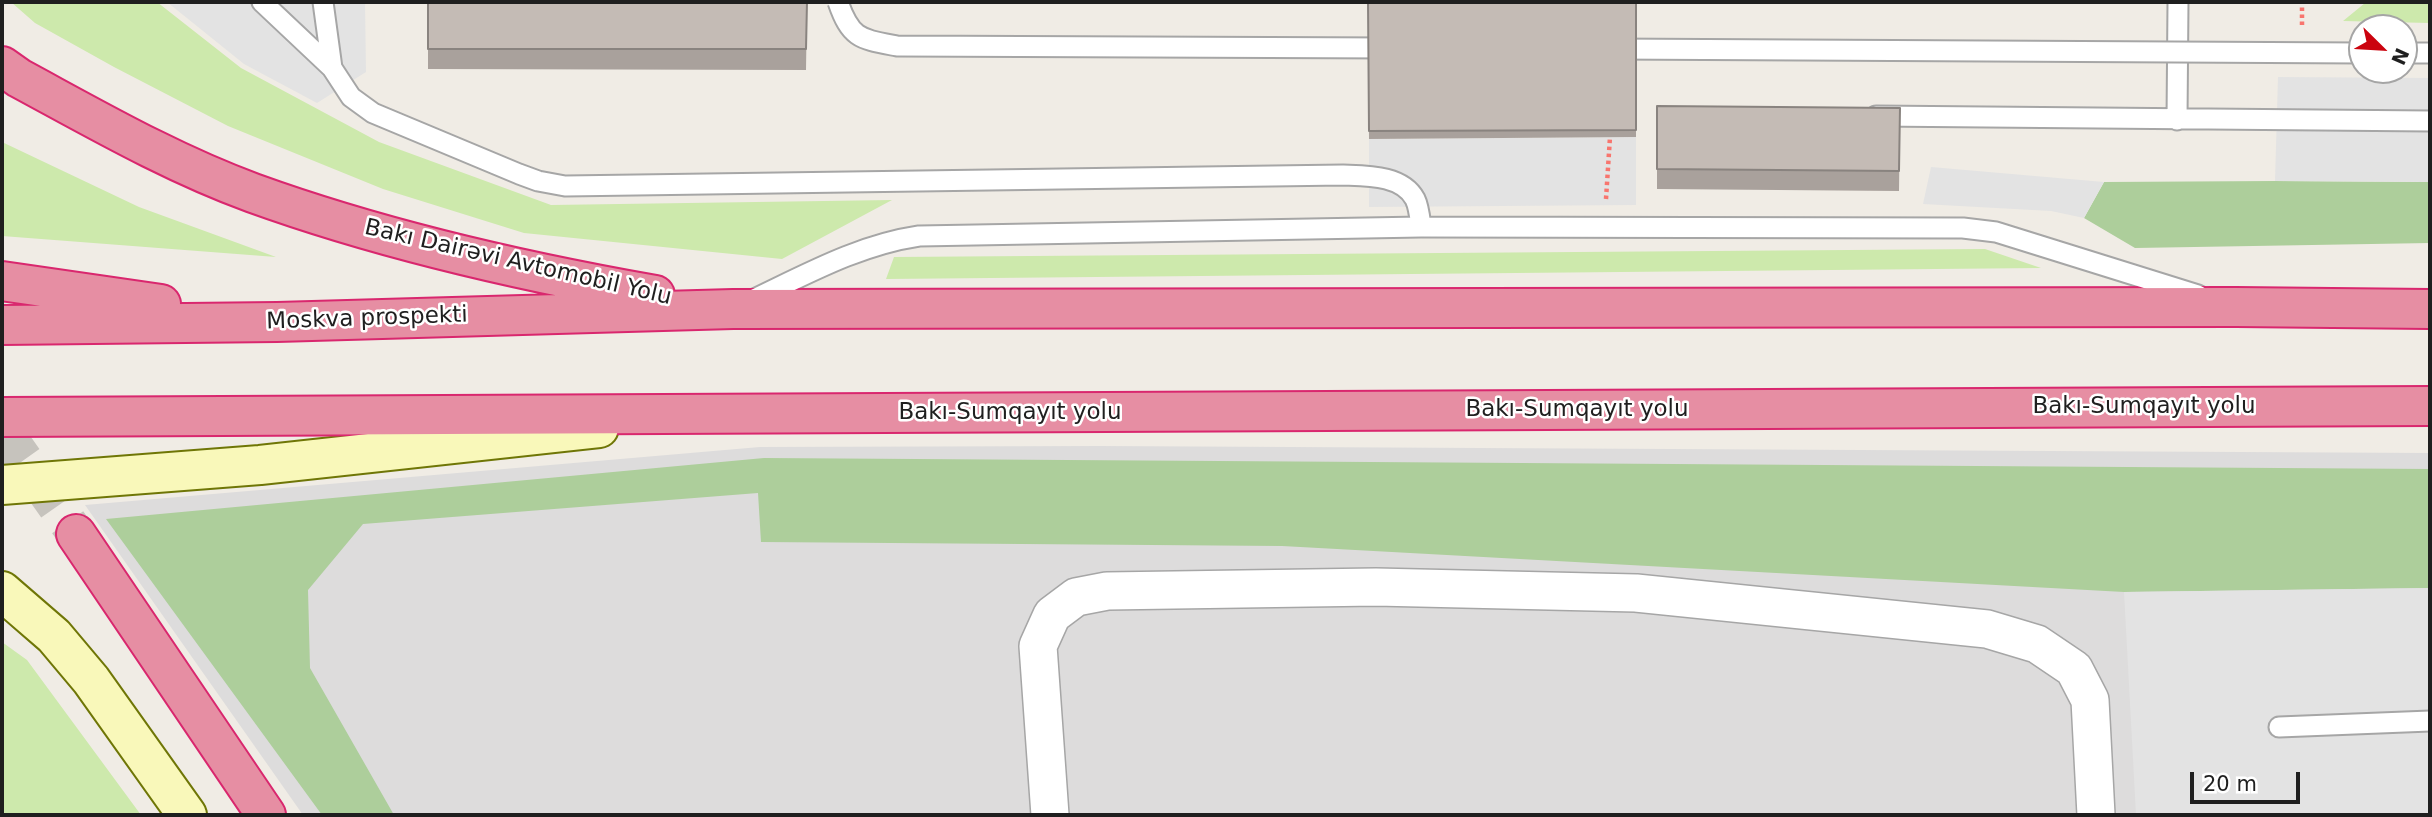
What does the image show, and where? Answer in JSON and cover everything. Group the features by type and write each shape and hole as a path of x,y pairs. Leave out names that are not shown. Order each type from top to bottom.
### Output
{"highway":[{"name":"Bakı Dairəvi Avtomobil Yolu","path":"2,66 19,78 146,147 263,197 361,229 462,255 589,283 733,309"},
{"path":"2,281 277,322"},
{"path":"733,309 2430,309"},
{"name":"Moskva prospekti","path":"2,325 277,322 733,309"},
{"name":"Bakı-Sumqayıt yolu","path":"723,414 2430,406"},
{"path":"2,417 723,414"},
{"path":"76,534 266,815"}],"main road":[{"path":"2,485 260,465 723,414"},
{"path":"2,591 54,636 91,680 187,815"}],"street":[{"path":"1050,815 1038,646 1052,615 1076,597 1107,591 1376,587 1636,593 1987,629 2038,644 2074,669 2090,700 2096,815"}],"lane":[{"path":"261,2 332,68 351,97 373,113 538,181 565,186 1374,176 1402,185 1415,199 1421,227"},
{"path":"323,2 332,68"},
{"path":"838,2 846,24 866,40 897,46 1413,48"},
{"path":"2176,120 2178,2"},
{"path":"1595,49 2348,53"},
{"path":"1863,116 2430,121"},
{"path":"733,309 849,254 889,240 919,236 1421,227 1963,228 1996,232 2236,307"},
{"path":"2279,727 2430,721"}],"path":[{"path":"1604,228 1610,137"}],"shaded area":[{"path":"167,2 365,2 366,72 317,103 244,64"},
{"path":"2278,77 2348,77 2348,84 2418,84 2418,78 2430,78 2430,182 2275,181"},
{"path":"1636,137 1636,205 1369,207 1369,139"},
{"path":"1931,167 2104,182 2084,218 2051,211 1923,204"},
{"path":"1100,446 2430,453 2430,815 303,815 85,505 760,447"},
{"path":"2430,588 2430,815 2136,815 2124,592"}],"green space":[{"path":"11,2 157,2 241,68 379,142 551,205 892,200 782,259 524,233 383,189 228,126 35,23"},
{"path":"2365,3 2430,4 2430,23 2418,23 2418,14 2352,14"},
{"path":"2,142 139,207 276,257 2,236"},
{"path":"2104,182 2430,182 2430,243 2135,248 2084,218"},
{"path":"1985,249 2041,268 886,279 894,257"},
{"path":"764,458 2430,469 2430,588 2124,592 1282,546 761,542 758,493 363,524 308,590 310,668 394,815 322,815 106,519"},
{"path":"2,642 27,660 141,815 2,815"}],"building":[{"path":"428,2 807,2 806,49 428,49"},
{"path":"1368,2 1636,2 1636,130 1369,131"},
{"path":"1657,106 1900,108 1899,171 1657,169"}],"tunnel":[{"path":"2,429 76,534"}]}
